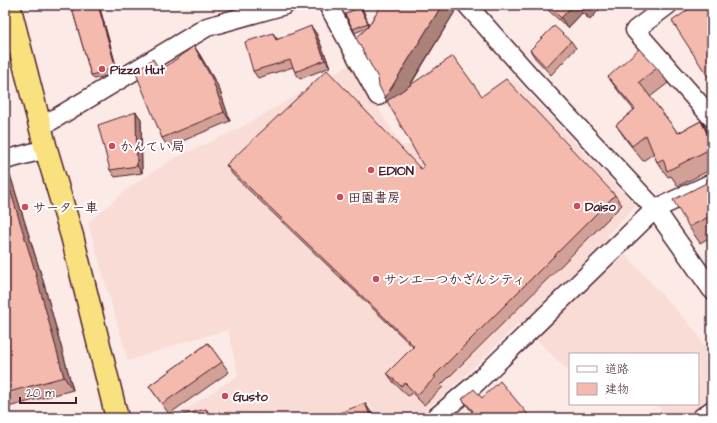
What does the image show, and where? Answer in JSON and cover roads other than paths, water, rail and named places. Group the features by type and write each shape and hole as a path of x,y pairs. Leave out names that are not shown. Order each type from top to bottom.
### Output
{"highway":[{"path":"9,5 46,149 72,236 117,418"}],"street":[{"path":"41,127 207,27 285,5"},
{"path":"328,5 378,96"},
{"path":"467,5 531,77 655,209 712,290"},
{"path":"668,5 635,30 712,118"},
{"path":"5,160 46,149"},
{"path":"435,418 474,385 655,209 712,183"},
{"path":"701,418 712,410"}],"place":[{"name":"Pizza Hut","path":"102,69"},
{"name":"かんてい局","path":"112,146"},
{"name":"EDION","path":"371,170"},
{"name":"田園書房","path":"340,197"},
{"name":"Daiso","path":"577,206"},
{"name":"サーター車","path":"25,207"},
{"name":"サンエーつかざんシティ","path":"376,279"},
{"name":"Gusto","path":"225,396"}]}
